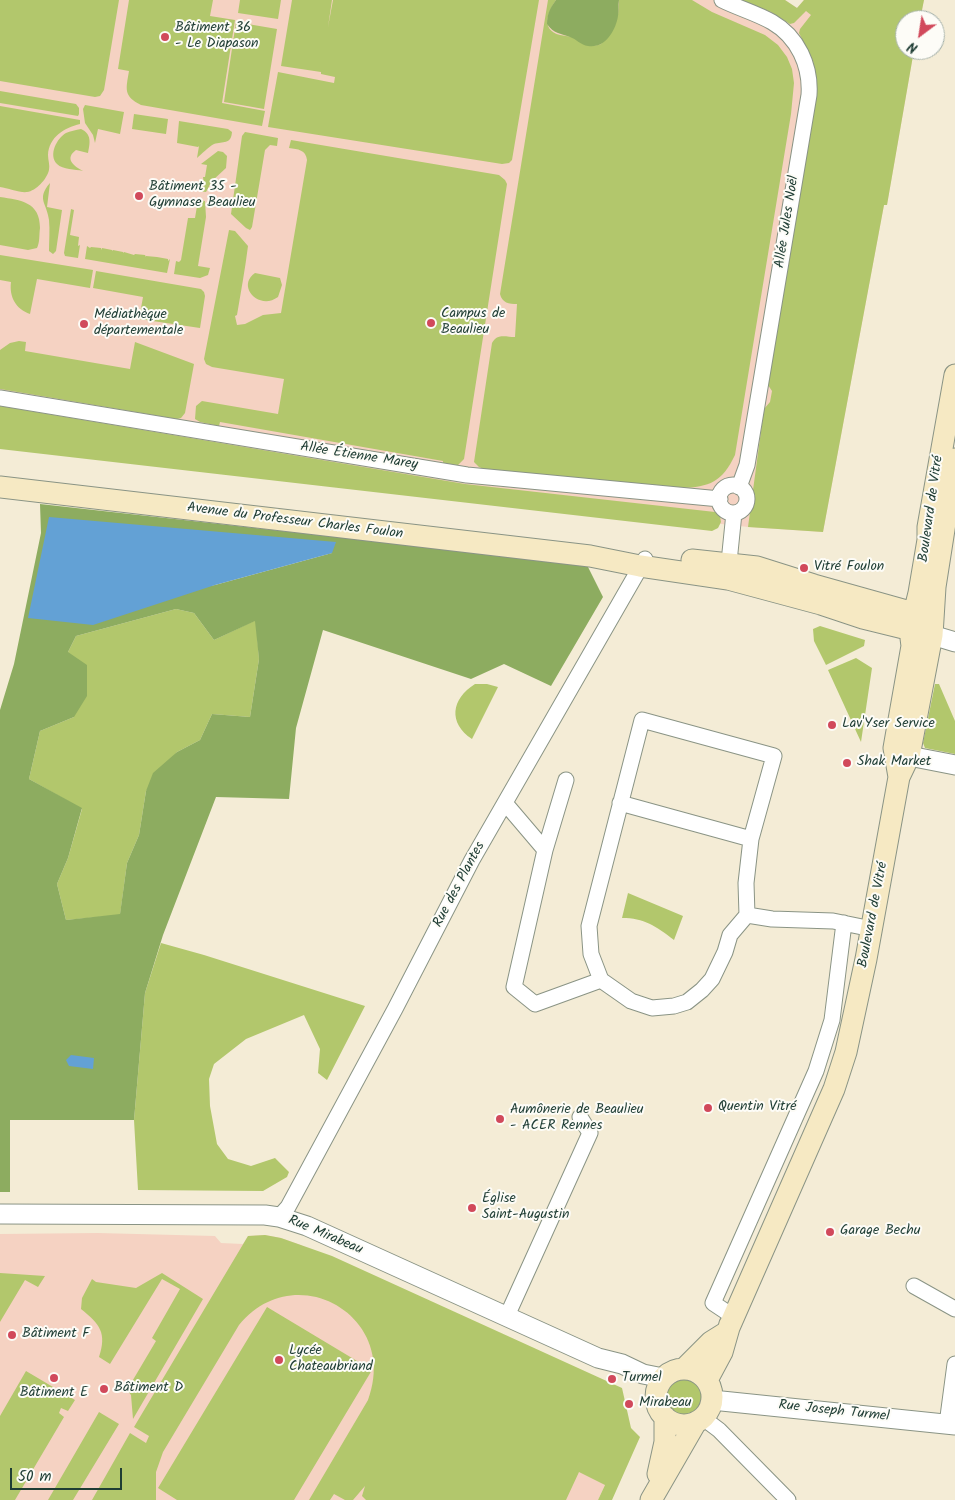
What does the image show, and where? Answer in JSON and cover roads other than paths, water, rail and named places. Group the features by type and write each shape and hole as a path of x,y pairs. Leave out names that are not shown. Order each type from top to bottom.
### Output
{"main road":[{"name":"Boulevard de Vitré","path":"899,777 894,748 912,646 912,621 919,593 928,540 928,527 955,375"},
{"name":"Boulevard de Vitré","path":"652,1496 705,1405 730,1325 834,1089 846,1052 872,928 899,777 909,756 932,629 935,587 955,459"},
{"name":"Avenue du Professeur Charles Foulon","path":"0,487 590,556 612,553 643,561 728,571 863,618 912,621"},
{"name":"Avenue du Professeur Charles Foulon","path":"728,571 757,567 814,585 912,621"},
{"path":"912,621 932,629"},
{"path":"684,1369 730,1325"},
{"path":"660,1385 674,1370 684,1369 698,1372 705,1405 688,1425 678,1424 665,1417"},
{"name":"Boulevard de Vitré","path":"652,1496 666,1442 665,1417 659,1409 656,1400 660,1385"}],"street":[{"name":"Allée Jules Noël","path":"722,0 764,18 788,35 802,55 808,72 809,83 809,93 747,465 739,487"},
{"name":"Allée Étienne Marey","path":"0,398 467,475 720,499"},
{"path":"730,486 739,487 745,493 746,502 742,510 734,513 722,508 720,499 722,491 730,486"},
{"path":"728,571 734,513"},
{"name":"Rue des Plantes","path":"279,1216 288,1207 395,1009 472,860 643,561"},
{"path":"932,629 955,642"},
{"path":"642,720 774,756 751,839 746,883 747,915 730,935 725,952 712,979 702,990 687,1002 674,1006 652,1008 631,1001 601,980 591,954 589,926 642,720"},
{"path":"909,756 955,765"},
{"path":"566,780 545,850 514,987 536,1004 601,980"},
{"path":"620,802 751,839"},
{"path":"504,803 545,850"},
{"path":"747,915 772,919 844,923 872,928"},
{"path":"730,1325 713,1303 816,1071 832,1020 844,923"},
{"path":"507,1316 590,1133 580,1117"},
{"name":"Rue Mirabeau","path":"0,1214 279,1216 301,1223 507,1316 598,1358 616,1371 660,1385"},
{"path":"914,1286 955,1309"},
{"path":"951,1424 955,1364"},
{"path":"705,1405 719,1430 788,1500"},
{"name":"Rue Joseph Turmel","path":"705,1405 951,1424"}],"water":[{"path":"49,517 336,542 332,553 215,585 93,625 28,618"},
{"path":"71,1055 94,1058 93,1069 69,1066 66,1060"}],"place":[{"name":"Bâtiment 36 - Le Diapason","path":"165,37"},
{"name":"Bâtiment 35 - Gymnase Beaulieu","path":"139,196"},
{"name":"Campus de Beaulieu","path":"431,323"},
{"name":"Médiathèque départementale","path":"84,324"},
{"name":"Vitré Foulon","path":"804,568"},
{"name":"Lav'Yser Service","path":"832,725"},
{"name":"Shak Market","path":"847,763"},
{"name":"Quentin Vitré","path":"708,1108"},
{"name":"Aumônerie de Beaulieu - ACER Rennes","path":"500,1119"},
{"name":"Église Saint-Augustin","path":"472,1208"},
{"name":"Garage Bechu","path":"830,1232"},
{"name":"Bâtiment F","path":"12,1335"},
{"name":"Lycée Chateaubriand","path":"279,1360"},
{"name":"Bâtiment E","path":"54,1378"},
{"name":"Turmel","path":"612,1379"},
{"name":"Bâtiment D","path":"104,1389"},
{"name":"Mirabeau","path":"629,1404"}]}
